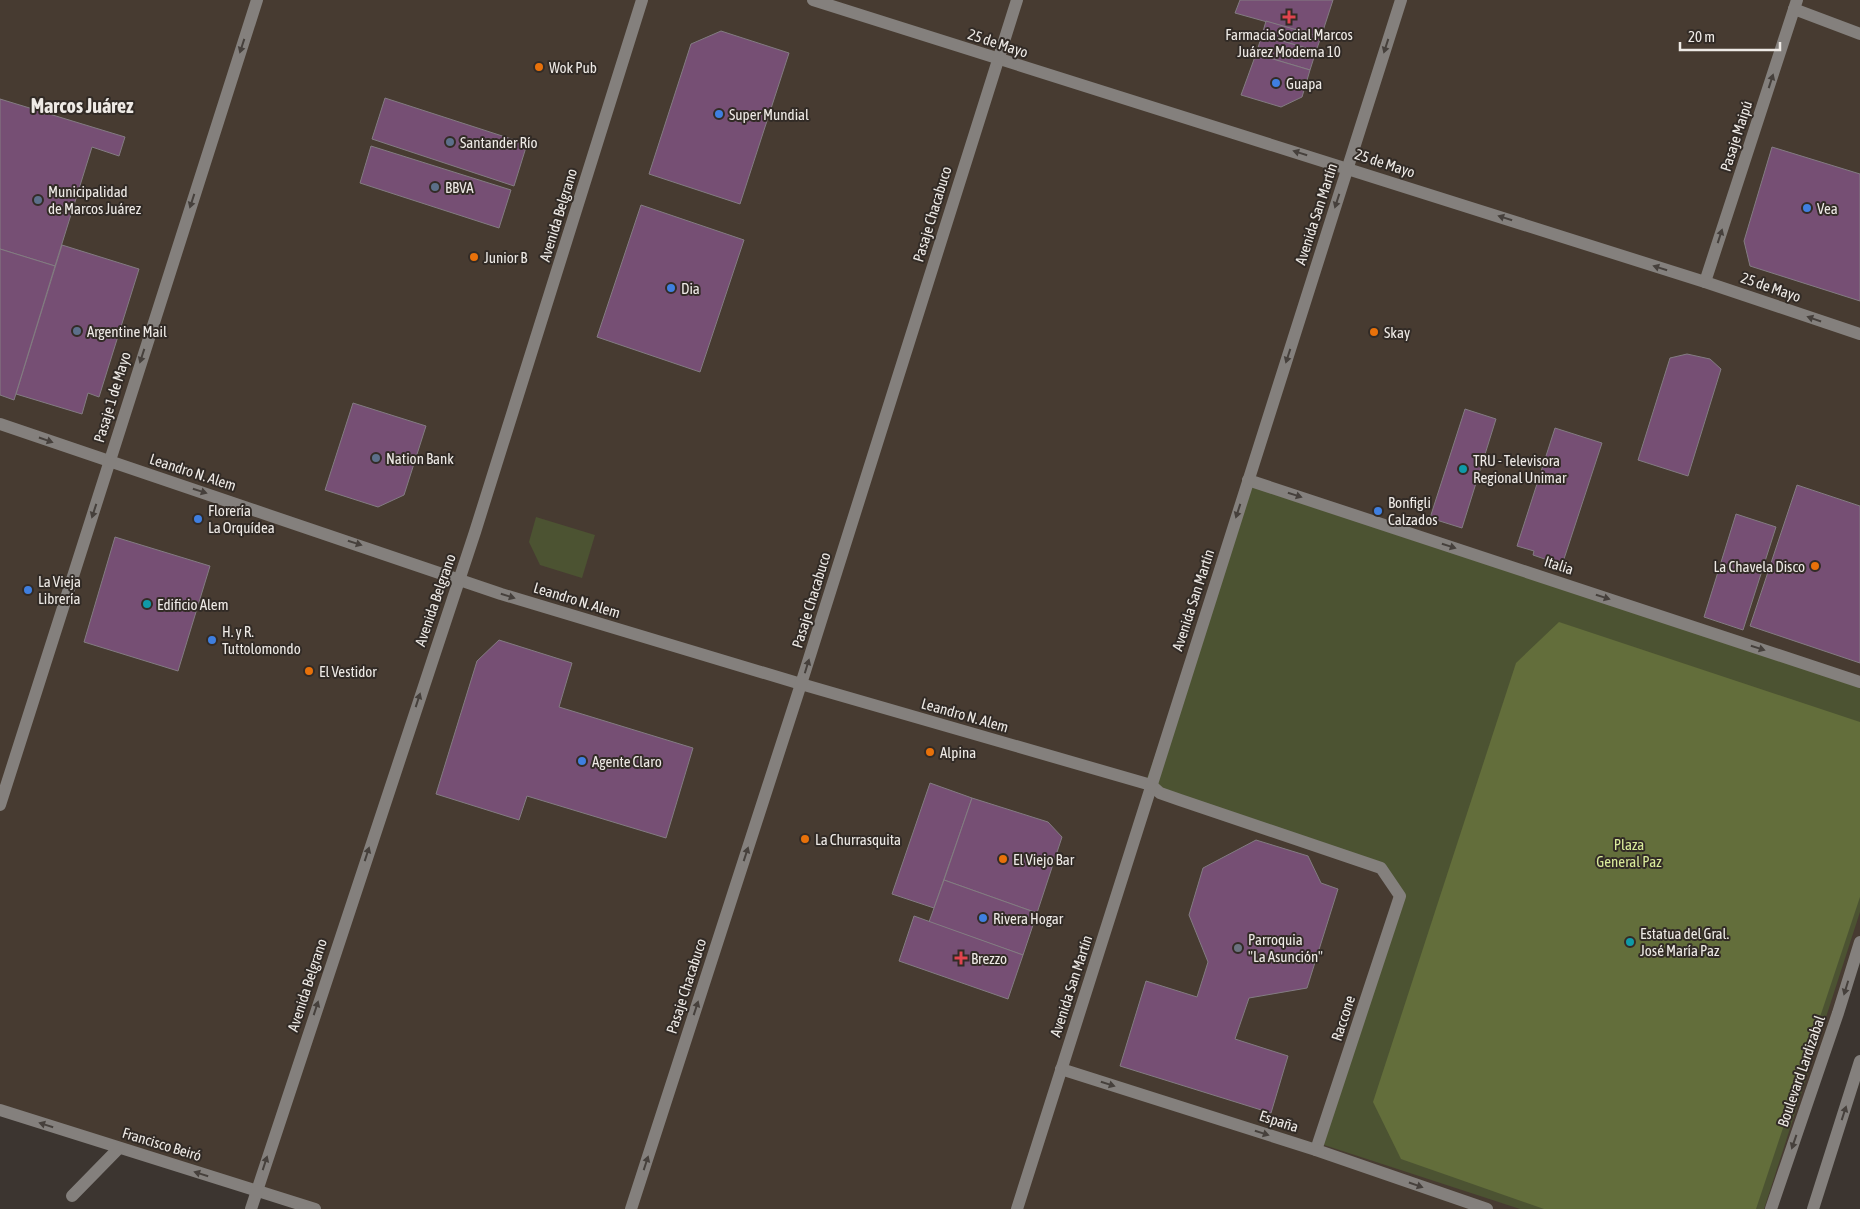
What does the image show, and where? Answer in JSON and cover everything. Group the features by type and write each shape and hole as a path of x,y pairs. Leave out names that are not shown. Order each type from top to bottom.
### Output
{"street":[{"name":"Pasaje 1 de Mayo","path":"0,805 257,0"},
{"name":"Avenida Belgrano","path":"251,1209 459,579 642,0"},
{"name":"25 de Mayo","path":"813,0 1705,282 1860,334"},
{"name":"Pasaje Chacabuco","path":"631,1209 801,684 1017,0"},
{"name":"Avenida San Martín","path":"1017,1209 1401,0"},
{"path":"1795,5 1860,34"},
{"name":"Pasaje Maipú","path":"1705,282 1795,5"},
{"name":"Leandro N. Alem","path":"0,424 501,594 801,684 1151,785 1160,793 1381,868 1400,896"},
{"name":"Italia","path":"1248,480 1860,682"},
{"name":"Raccone","path":"1316,1150 1400,896"},
{"name":"Boulevard Lardizabal","path":"1771,1209 1838,1013 1860,942"},
{"path":"1813,1209 1860,1061"},
{"name":"España","path":"1061,1069 1316,1150 1487,1209"},
{"name":"Francisco Beiró","path":"0,1110 315,1209"},
{"path":"72,1196 119,1148"}],"shaded area":[{"path":"0,0 1860,0 1860,942 1771,1209 315,1209 0,1110"}],"green space":[{"name":"Plaza General Paz","path":"1245,481 1860,686 1860,912 1764,1209 1520,1209 1321,1144 1403,896 1385,866 1161,792 1147,778 1206,614"},
{"path":"536,517 595,535 582,578 540,565 529,542"},
{"name":"Plaza General Paz","path":"1559,622 1860,722 1860,897 1756,1209 1544,1209 1401,1159 1373,1102 1516,663"}],"building":[{"name":"Farmacia Social Marcos Juárez Moderna 10","path":"1240,0 1333,0 1321,37 1235,13"},
{"path":"1266,21 1321,37 1316,51 1262,35"},
{"name":"Super Mundial","path":"721,31 789,53 740,204 649,174 691,44"},
{"path":"1262,35 1316,51 1310,70 1256,54"},
{"name":"Guapa","path":"1256,54 1310,70 1302,97 1281,107 1241,95"},
{"name":"Santander Río","path":"385,98 527,144 514,186 372,139"},
{"name":"Municipalidad de Marcos Juárez","path":"0,99 125,137 119,156 92,147 55,266 0,249"},
{"name":"BBVA","path":"371,146 511,190 499,228 360,183"},
{"name":"Vea","path":"1772,147 1860,174 1860,301 1750,266 1744,241"},
{"name":"Dia","path":"641,205 744,240 700,372 597,337"},
{"name":"Argentine Mail","path":"62,245 139,269 99,397 88,393 82,414 16,394"},
{"path":"0,249 55,266 14,400 0,395"},
{"path":"1687,354 1710,359 1721,369 1688,476 1638,460 1670,358"},
{"name":"Nation Bank","path":"353,403 426,426 404,495 378,507 325,490"},
{"name":"TRU - Televisora Regional Unimar","path":"1465,409 1496,419 1462,528 1430,518"},
{"path":"1555,428 1602,443 1562,565 1533,555 1534,551 1517,546"},
{"name":"La Chavela Disco","path":"1797,485 1860,506 1860,663 1750,626"},
{"path":"1736,514 1776,527 1743,630 1704,617"},
{"name":"Edificio Alem","path":"115,537 210,566 178,671 84,642"},
{"path":"499,640 572,663 559,707 693,748 666,838 527,796 519,820 436,794 477,661"},
{"path":"930,783 972,798 934,908 892,894"},
{"name":"El Viejo Bar","path":"972,798 1048,822 1062,837 1037,913 944,880"},
{"name":"Parroquia \"La Asunción\"","path":"1256,840 1308,856 1321,883 1338,889 1307,988 1249,998 1235,1039 1288,1056 1271,1113 1120,1066 1146,981 1197,997 1208,962 1189,915 1203,868"},
{"name":"Rivera Hogar","path":"944,880 1037,913 1023,955 929,922"},
{"name":"Brezzo","path":"914,916 1023,955 1008,999 899,961"}],"place":[{"name":"Farmacia Social Marcos Juárez Moderna 10","path":"1289,17"},
{"name":"Wok Pub","path":"539,67"},
{"name":"Guapa","path":"1276,83"},
{"name":"Super Mundial","path":"719,114"},
{"name":"Santander Río","path":"450,142"},
{"name":"BBVA","path":"435,187"},
{"name":"Municipalidad de Marcos Juárez","path":"38,200"},
{"name":"Vea","path":"1807,208"},
{"name":"Junior B","path":"474,257"},
{"name":"Dia","path":"671,288"},
{"name":"Argentine Mail","path":"77,331"},
{"name":"Skay","path":"1374,332"},
{"name":"Nation Bank","path":"376,458"},
{"name":"TRU - Televisora Regional Unimar","path":"1463,469"},
{"name":"Bonfigli Calzados","path":"1378,511"},
{"name":"Florería La Orquídea","path":"198,519"},
{"name":"La Chavela Disco","path":"1815,566"},
{"name":"La Vieja Librería","path":"28,590"},
{"name":"Edificio Alem","path":"147,604"},
{"name":"H. y R. Tuttolomondo","path":"212,640"},
{"name":"El Vestidor","path":"309,671"},
{"name":"Alpina","path":"930,752"},
{"name":"Agente Claro","path":"582,761"},
{"name":"La Churrasquita","path":"805,839"},
{"name":"El Viejo Bar","path":"1003,859"},
{"name":"Rivera Hogar","path":"983,918"},
{"name":"Estatua del Gral. José María Paz","path":"1630,942"},
{"name":"Parroquia \"La Asunción\"","path":"1238,948"},
{"name":"Brezzo","path":"961,958"}],"district":[{"name":"Marcos Juárez","path":"82,105"}]}
